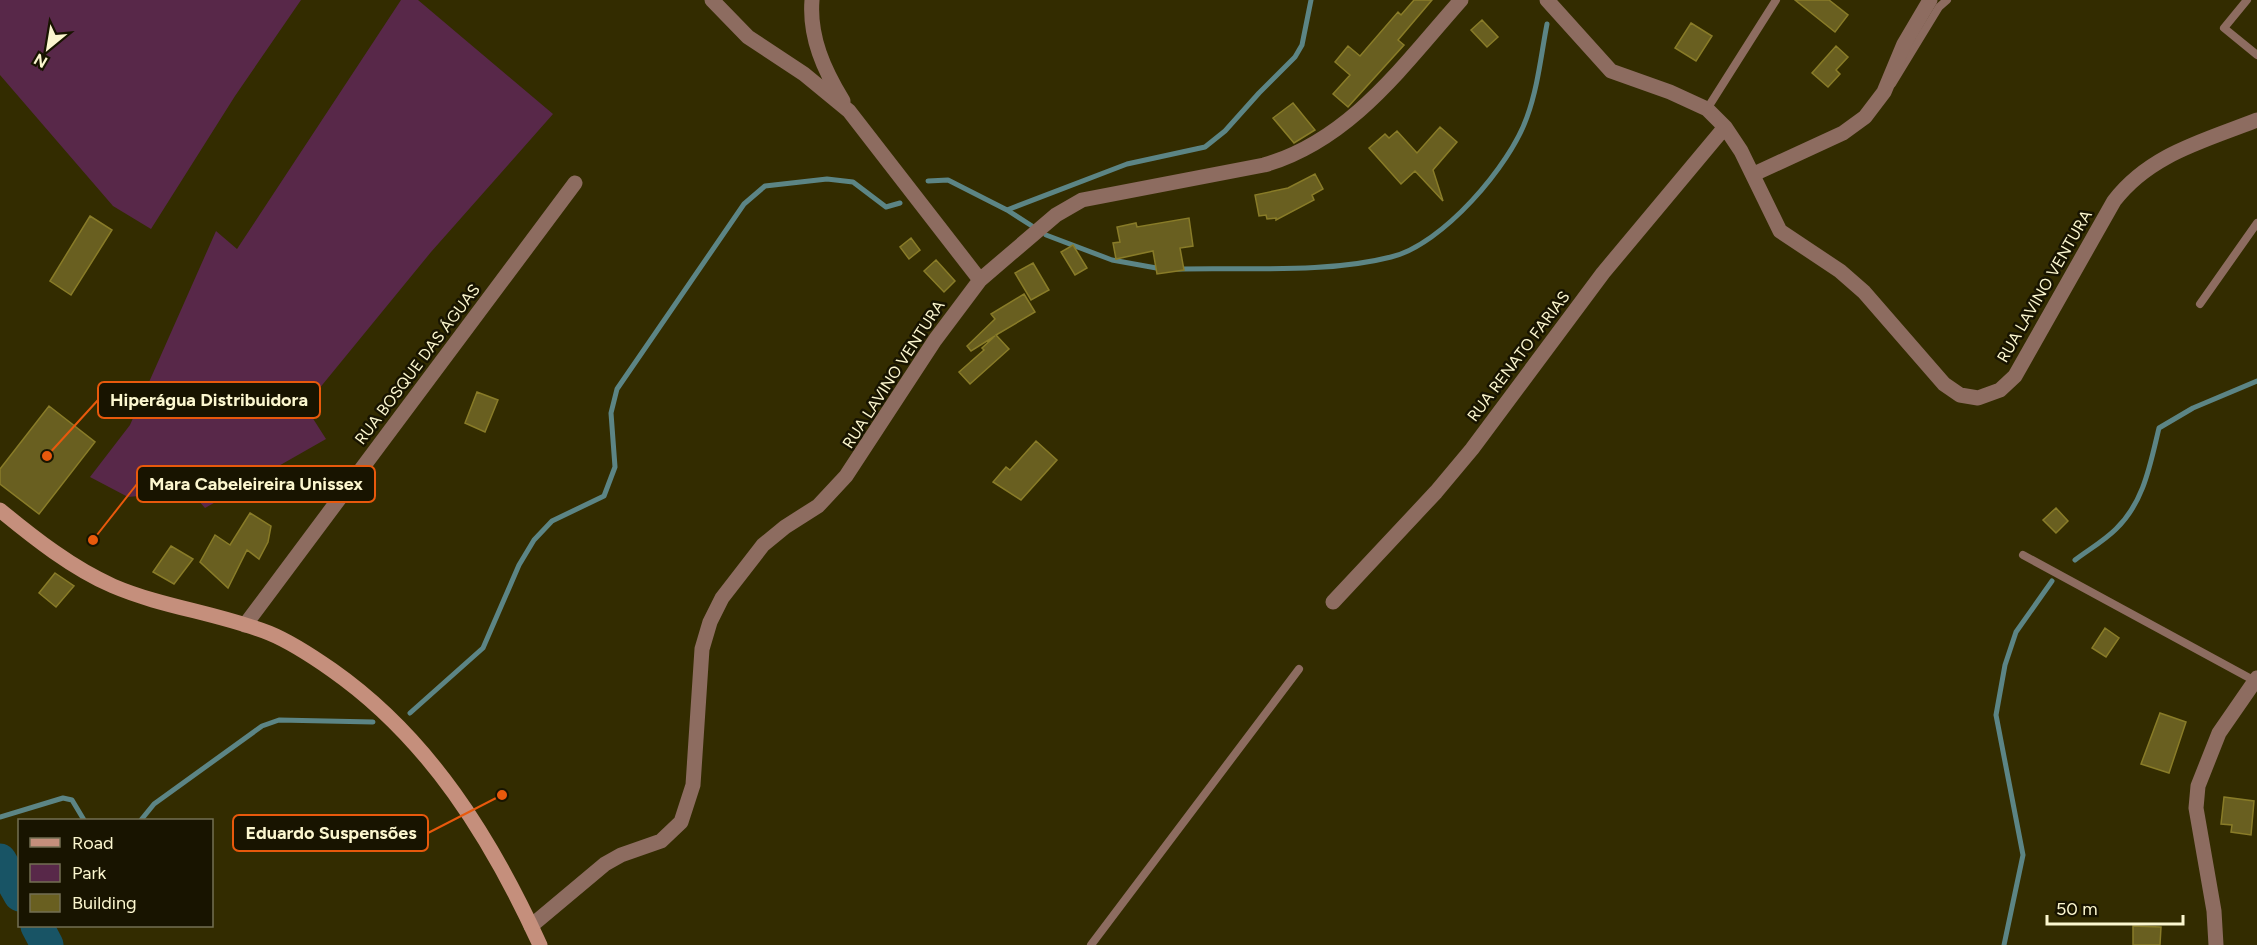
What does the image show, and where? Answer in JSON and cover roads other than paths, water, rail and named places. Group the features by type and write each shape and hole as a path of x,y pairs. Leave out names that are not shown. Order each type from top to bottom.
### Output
{"main road":[{"path":"0,510 51,549 96,578 136,594 214,614 270,633 321,663 357,688 408,735 462,802 540,945"}],"street":[{"path":"712,0 748,37 804,74 849,111"},
{"path":"812,0 815,34 821,61 849,111 980,280"},
{"name":"RUA LAVINO VENTURA","path":"531,926 605,864 621,855 661,841 681,822 693,785 702,649 718,605 738,575 763,545 785,527 818,506 846,476 935,340 980,280 1056,215 1082,200 1264,165 1288,157 1314,144 1343,125 1371,101 1461,0"},
{"name":"RUA LAVINO VENTURA","path":"1547,0 1611,71 1670,92 1707,109 1725,127 1754,174 1771,218 1780,231 1840,271 1864,292 1944,384 1960,395 1978,398 2000,390 2015,376 2114,201 2134,177 2160,159 2257,120"},
{"path":"1754,174 1850,130 1865,117 1880,99 1904,44 1930,0"},
{"name":"RUA RENATO FARIAS","path":"1333,602 1457,466 1603,273 1725,127"},
{"name":"RUA BOSQUE DAS ÁGUAS","path":"245,625 575,183"},
{"path":"2216,945 2214,911 2196,808 2198,786 2219,733 2256,680"}],"lane":[{"path":"1707,109 1776,0"},
{"path":"1880,99 1900,74 1939,8 1947,0"},
{"path":"2247,0 2224,28 2257,55"},
{"path":"2200,304 2257,223"},
{"path":"2023,555 2256,680"},
{"path":"1091,945 1299,669"}],"waterway":[{"path":"928,181 948,180 1007,210 1127,164 1205,147 1225,131 1295,57 1302,45 1311,0"},
{"path":"1177,269 1285,269 1339,266 1391,257 1411,250 1431,237 1472,201 1506,158 1518,137 1534,94 1547,24"},
{"path":"410,713 483,648 519,565 534,540 552,521 604,496 615,467 611,413 617,389 744,204 765,186 827,179 853,182 886,207 900,203"},
{"path":"1007,210 1032,226"},
{"path":"1046,235 1112,260 1162,269"},
{"path":"2075,560 2111,533 2126,518 2145,482 2159,428 2193,408 2257,381"},
{"path":"2004,945 2023,855 1996,715 2005,665 2016,632 2052,581"},
{"path":"142,819 154,804 262,726 279,720 373,722"},
{"path":"0,817 63,798 72,800 83,819"},
{"path":"0,860 18,892"},
{"path":"38,927 47,945"}],"place":[{"name":"Hiperágua Distribuidora","path":"47,456"},
{"name":"Mara Cabeleireira Unissex","path":"93,540"},
{"name":"Eduardo Suspensões","path":"502,795"}]}
